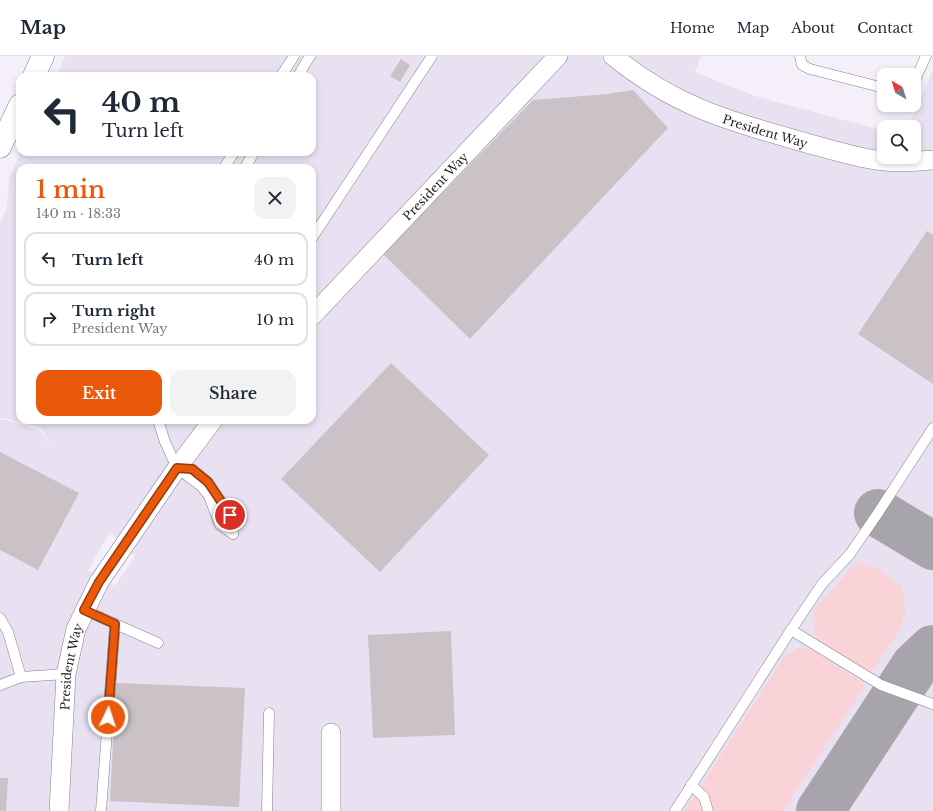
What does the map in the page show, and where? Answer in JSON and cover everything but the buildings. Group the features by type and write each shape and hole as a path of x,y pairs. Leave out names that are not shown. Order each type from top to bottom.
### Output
{"street":[{"path":"36,72 43,56"},
{"name":"President Way","path":"316,312 558,56"},
{"name":"President Way","path":"613,56 635,74 666,94 696,109 745,126 825,148 884,161 933,160"},
{"path":"0,147 16,113"},
{"name":"President Way","path":"59,811 66,674 76,629 99,582 177,468 211,424"},
{"path":"331,733 331,811"}],"lane":[{"path":"284,72 294,56"},
{"path":"300,72 310,56"},
{"path":"316,232 432,56"},
{"path":"800,56 802,65 810,69 877,86"},
{"path":"920,68 926,56"},
{"path":"159,424 165,442 177,468 201,486 209,496 220,525 233,534 230,515 208,482 192,469 177,468"},
{"path":"675,811 790,630 822,584 850,554 933,428"},
{"path":"84,610 158,643"},
{"path":"0,618 8,632 20,677"},
{"path":"101,811 115,624"},
{"path":"790,630 881,685 933,704"},
{"path":"0,685 20,677 66,674"},
{"path":"266,811 269,713"},
{"path":"691,785 704,797 708,811"}],"shaded area":[{"path":"65,56 701,56 695,72 755,96 877,129 877,164 921,164 921,120 911,120 915,112 921,112 921,97 933,70 933,811 335,811 322,769 321,811 0,811 0,420 6,420 40,430 51,446 41,428 27,424 316,424 316,164 16,164 16,421 6,418 0,419 0,223 7,208 9,178 19,156 316,156 316,72 58,72","holes":["110,532 135,556 115,586 88,570"]},
{"path":"858,561 881,571 901,585 906,611 899,631 871,673 818,640 812,625 815,608"},
{"path":"798,648 812,649 866,684 783,811 685,811 784,657"}],"taxiway":[{"path":"878,513 933,546"},
{"path":"820,811 915,666 933,649"}],"route":[{"path":"108,717 115,624 84,610 99,582 177,468 192,469 208,482 230,515"}]}
